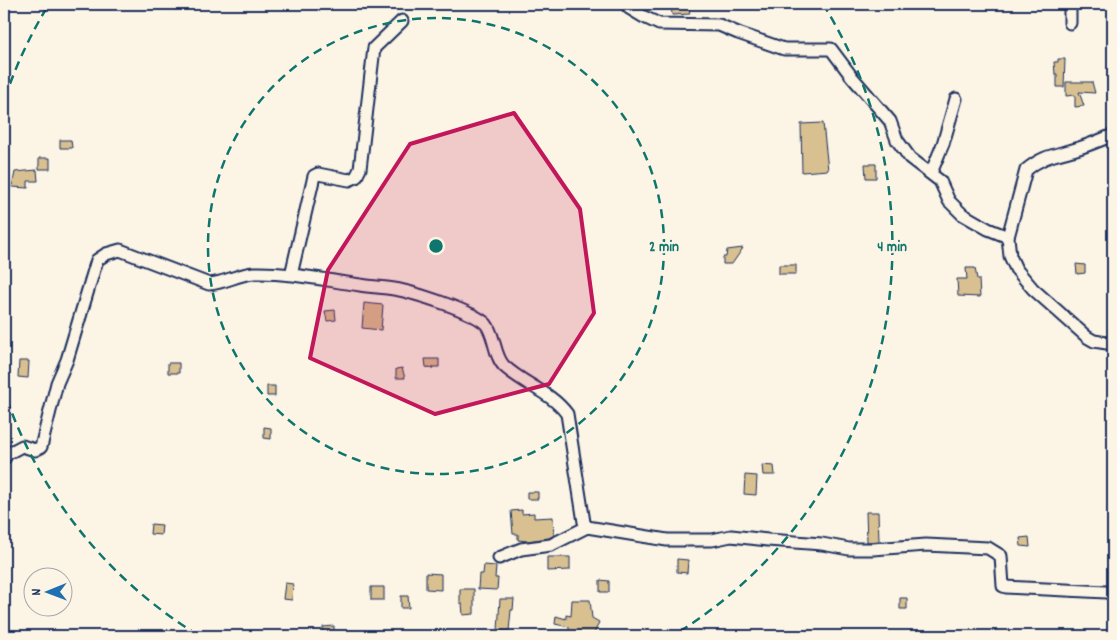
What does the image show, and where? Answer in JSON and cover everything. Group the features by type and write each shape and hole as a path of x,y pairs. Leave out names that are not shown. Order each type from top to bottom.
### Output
{"street":[{"path":"626,4 629,8 659,24 719,25 738,34 784,49 831,49 852,77 890,121 897,140 910,158 940,181 949,201 962,214 988,229 1008,237"},
{"path":"1070,4 1070,23"},
{"path":"291,275 314,176 318,174 350,180 356,177 360,169 374,48 402,21"},
{"path":"931,173 943,144 956,98"},
{"path":"1113,135 1075,149 1051,155 1034,163 1026,170 1008,237 1010,256 1016,269 1032,289 1087,337 1094,341 1113,344"},
{"path":"4,459 7,454 22,446 35,450 41,447 57,383 67,360 97,260 106,254 120,250 209,284 220,283 250,273 291,275 395,289 458,308 486,325 502,364 560,404 567,414 584,522 587,527"},
{"path":"499,558 520,549 551,545 587,527 667,540 712,540 730,536 822,544 849,549 926,545 988,548 1001,556 1003,586 1113,594"}],"highlighted area":[{"path":"514,113 580,209 594,313 549,384 435,414 310,358 328,270 410,144"}],"building":[{"path":"671,4 688,4 690,14 672,15"},
{"path":"1058,59 1065,59 1064,87 1057,87 1057,74 1055,74 1054,62 1058,62"},
{"path":"1066,82 1092,82 1095,93 1079,92 1084,106 1075,107 1075,95 1066,96"},
{"path":"823,123 828,170 802,172 801,124"},
{"path":"60,140 71,140 72,148 60,148"},
{"path":"39,158 50,158 50,169 39,169"},
{"path":"865,164 876,164 876,178 866,178"},
{"path":"37,170 38,181 28,181 28,188 12,187 15,172"},
{"path":"743,248 732,264 723,264 723,257 726,257 727,250"},
{"path":"1076,264 1085,265 1085,273 1077,274"},
{"path":"779,265 796,265 796,274 779,274"},
{"path":"966,268 975,268 977,279 979,279 980,297 958,296 957,279 967,279"},
{"path":"364,303 383,305 381,330 362,328"},
{"path":"335,310 336,320 327,321 325,311"},
{"path":"425,359 439,359 439,367 433,367 432,369 426,367"},
{"path":"19,361 29,361 28,378 18,377"},
{"path":"168,363 179,363 179,373 168,373"},
{"path":"402,368 405,378 396,378 396,369"},
{"path":"267,386 275,386 275,396 267,396"},
{"path":"264,427 271,428 271,439 264,438"},
{"path":"762,465 774,466 775,475 763,475"},
{"path":"745,475 757,476 756,495 744,494"},
{"path":"527,492 538,492 538,499 527,499"},
{"path":"522,510 522,514 534,513 534,518 553,517 554,535 549,538 527,541 518,540 518,534 513,534 511,511"},
{"path":"866,512 878,512 879,541 867,542"},
{"path":"151,524 162,525 161,535 150,534"},
{"path":"1029,537 1030,547 1021,546 1020,538"},
{"path":"547,557 570,557 570,570 547,571"},
{"path":"677,559 688,560 687,573 677,572"},
{"path":"484,565 496,566 497,590 478,589 479,574 483,574"},
{"path":"426,573 441,574 441,590 426,589"},
{"path":"600,580 609,581 609,592 600,592"},
{"path":"285,583 293,584 292,600 283,599"},
{"path":"371,587 384,587 384,600 371,600"},
{"path":"460,589 474,589 474,614 463,615 462,603 460,603"},
{"path":"401,596 408,596 409,608 401,608"},
{"path":"900,598 907,598 907,609 900,609"},
{"path":"500,599 514,599 509,631 498,630"},
{"path":"572,600 590,600 592,618 599,622 594,634 569,636 569,627 555,624 556,616 566,619 566,615 571,616"},
{"path":"334,626 334,636 323,636 323,627"}]}
